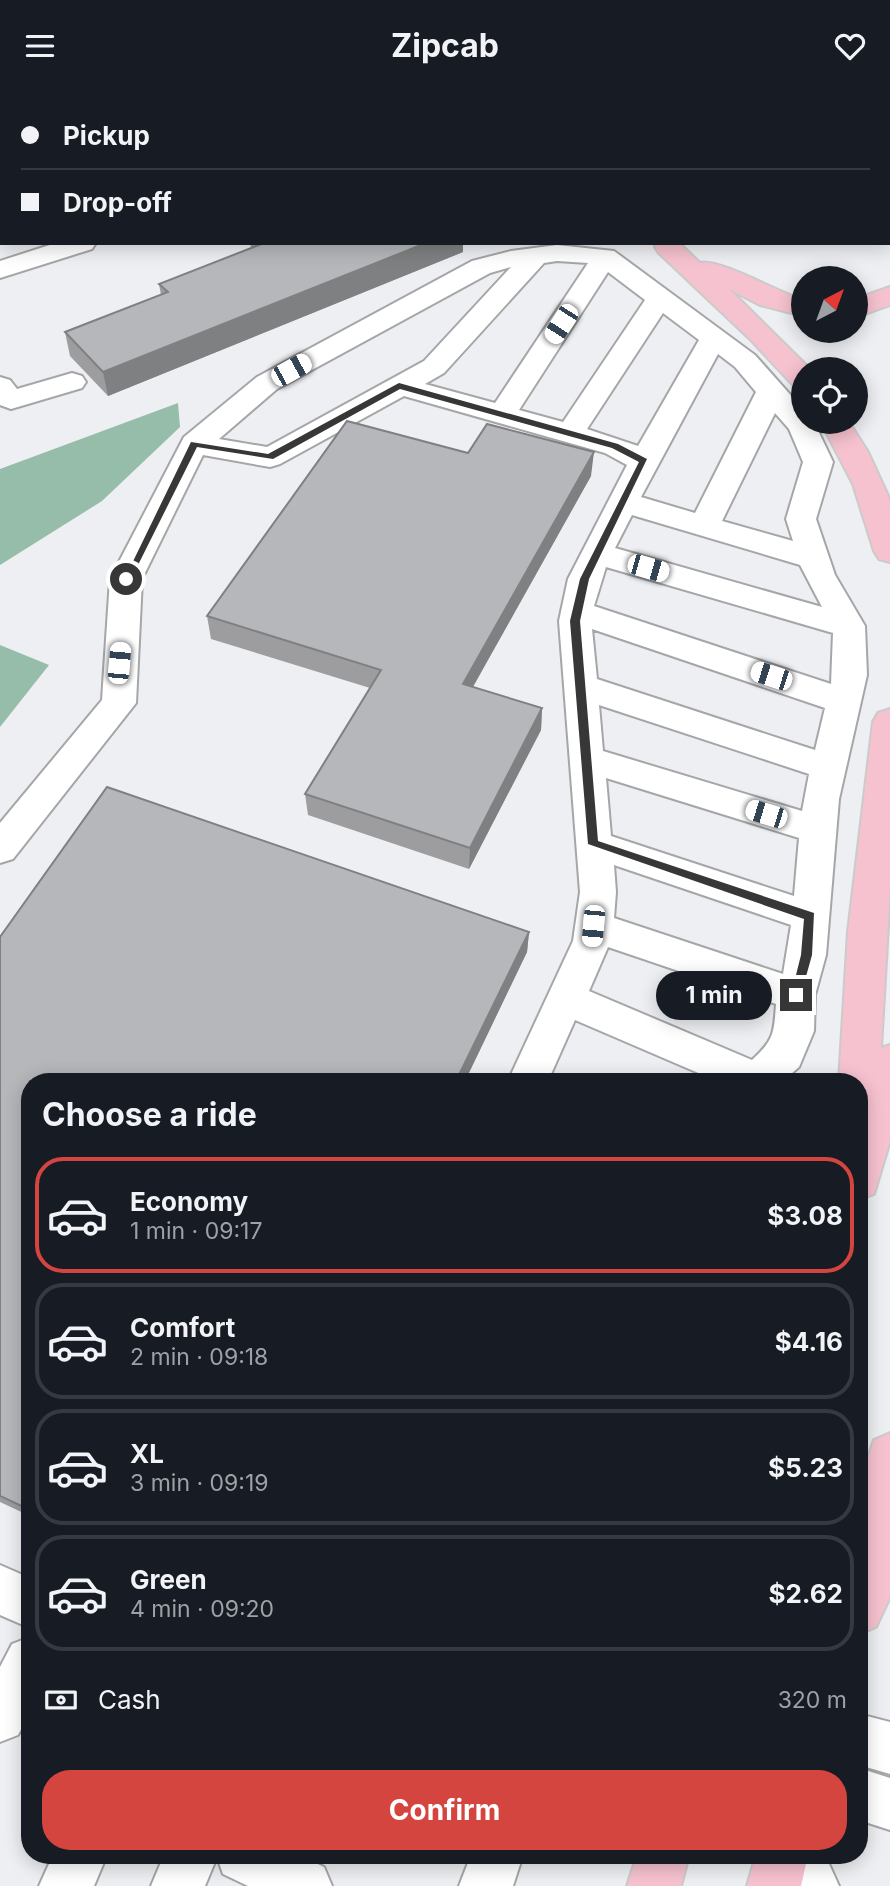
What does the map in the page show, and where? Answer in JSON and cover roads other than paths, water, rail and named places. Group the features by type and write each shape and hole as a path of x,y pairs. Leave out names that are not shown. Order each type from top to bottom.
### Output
{"highway":[{"path":"665,245 744,287 791,304"},
{"path":"665,245 760,333 791,366"},
{"path":"868,304 890,295"},
{"path":"842,434 859,462 884,525 890,551"},
{"path":"860,1073 867,932 890,722"},
{"path":"868,1146 890,1062"},
{"path":"868,1539 890,1456"},
{"path":"868,1591 890,1544"},
{"path":"654,1886 660,1864"},
{"path":"774,1886 780,1864"}],"lane":[{"path":"0,270 77,245"},
{"path":"503,412 613,262 665,245"},
{"path":"0,849 119,703 126,579 194,444 267,383 481,267 557,253 613,262 745,361 802,426 818,462 801,519 819,575 849,626 850,675 828,767 818,830 807,955 796,995 793,1031 785,1055 766,1073"},
{"path":"194,444 270,457 434,367 536,256"},
{"path":"570,433 661,296"},
{"path":"532,1073 592,941 598,891 579,687 577,612 584,579 643,461 714,337"},
{"path":"0,386 11,400 72,382"},
{"path":"399,386 503,412 615,446 643,461"},
{"path":"704,526 771,391"},
{"path":"623,502 814,558"},
{"path":"597,554 849,626"},
{"path":"577,612 843,701"},
{"path":"579,687 828,767"},
{"path":"586,759 818,830"},
{"path":"593,844 810,916"},
{"path":"593,926 796,995"},
{"path":"565,998 738,1073"},
{"path":"0,1589 21,1600"},
{"path":"0,1717 21,1678"},
{"path":"868,1742 890,1748"},
{"path":"868,1797 890,1804"},
{"path":"66,1886 77,1864"},
{"path":"178,1886 187,1864"},
{"path":"260,1864 305,1886"},
{"path":"486,1886 494,1864"},
{"path":"801,1864 812,1886"}]}
